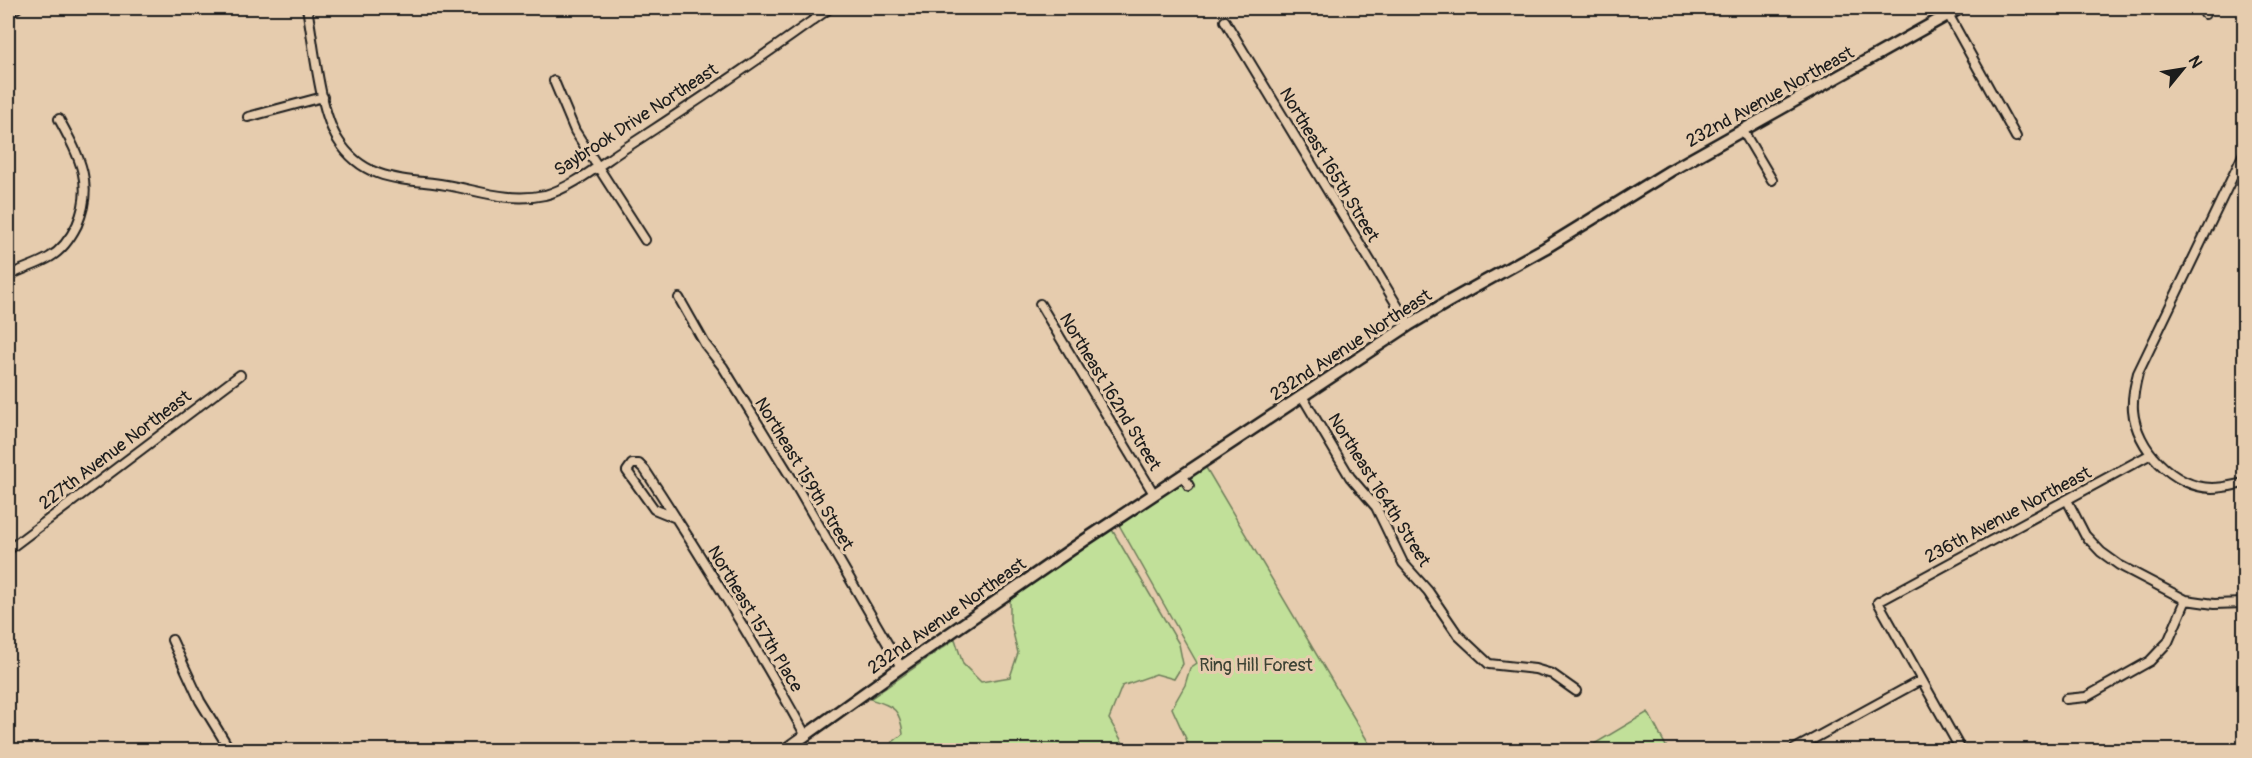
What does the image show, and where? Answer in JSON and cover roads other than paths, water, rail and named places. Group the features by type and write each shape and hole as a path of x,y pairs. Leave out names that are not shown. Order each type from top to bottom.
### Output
{"street":[{"path":"8,13 17,8"},
{"path":"248,117 323,97 308,8"},
{"name":"Saybrook Drive Northeast","path":"323,97 329,122 338,141 351,157 369,171 386,177 445,184 478,193 512,198 545,195 564,187 597,166 830,8"},
{"name":"232nd Avenue Northeast","path":"785,750 901,667 1154,494 1409,326 1545,248 1670,171 1960,8"},
{"path":"1948,14 2016,137"},
{"name":"Northeast 165th Street","path":"1225,21 1409,326"},
{"path":"554,81 575,131 645,240"},
{"path":"8,276 51,256 64,245 74,232 83,212 86,191 81,163 59,119"},
{"path":"1743,131 1772,180"},
{"path":"2244,153 2138,373 2133,392 2133,410 2137,427 2151,454 2164,467 2179,478 2211,488 2244,483"},
{"name":"Northeast 159th Street","path":"679,298 705,345 723,367 795,484 901,667"},
{"name":"Northeast 162nd Street","path":"1040,304 1154,494"},
{"name":"227th Avenue Northeast","path":"8,550 240,375"},
{"name":"Northeast 164th Street","path":"1302,396 1350,477 1376,507 1403,563 1428,591 1458,634 1489,664 1535,669 1552,674 1576,691"},
{"name":"236th Avenue Northeast","path":"1921,680 1878,602 2151,454"},
{"name":"Northeast 157th Place","path":"676,518 654,509 627,471 632,464 639,464 676,518 764,660 806,736"},
{"path":"1182,475 1189,486"},
{"path":"2067,500 2085,535 2101,552 2118,565 2186,600 2214,604 2244,603"},
{"path":"2067,699 2086,697 2150,661 2168,642 2186,600"},
{"path":"171,640 200,701 230,750"},
{"path":"1793,750 1921,680 1961,750"}],"park label":[{"name":"Ring Hill Forest","path":"1256,665"}]}
